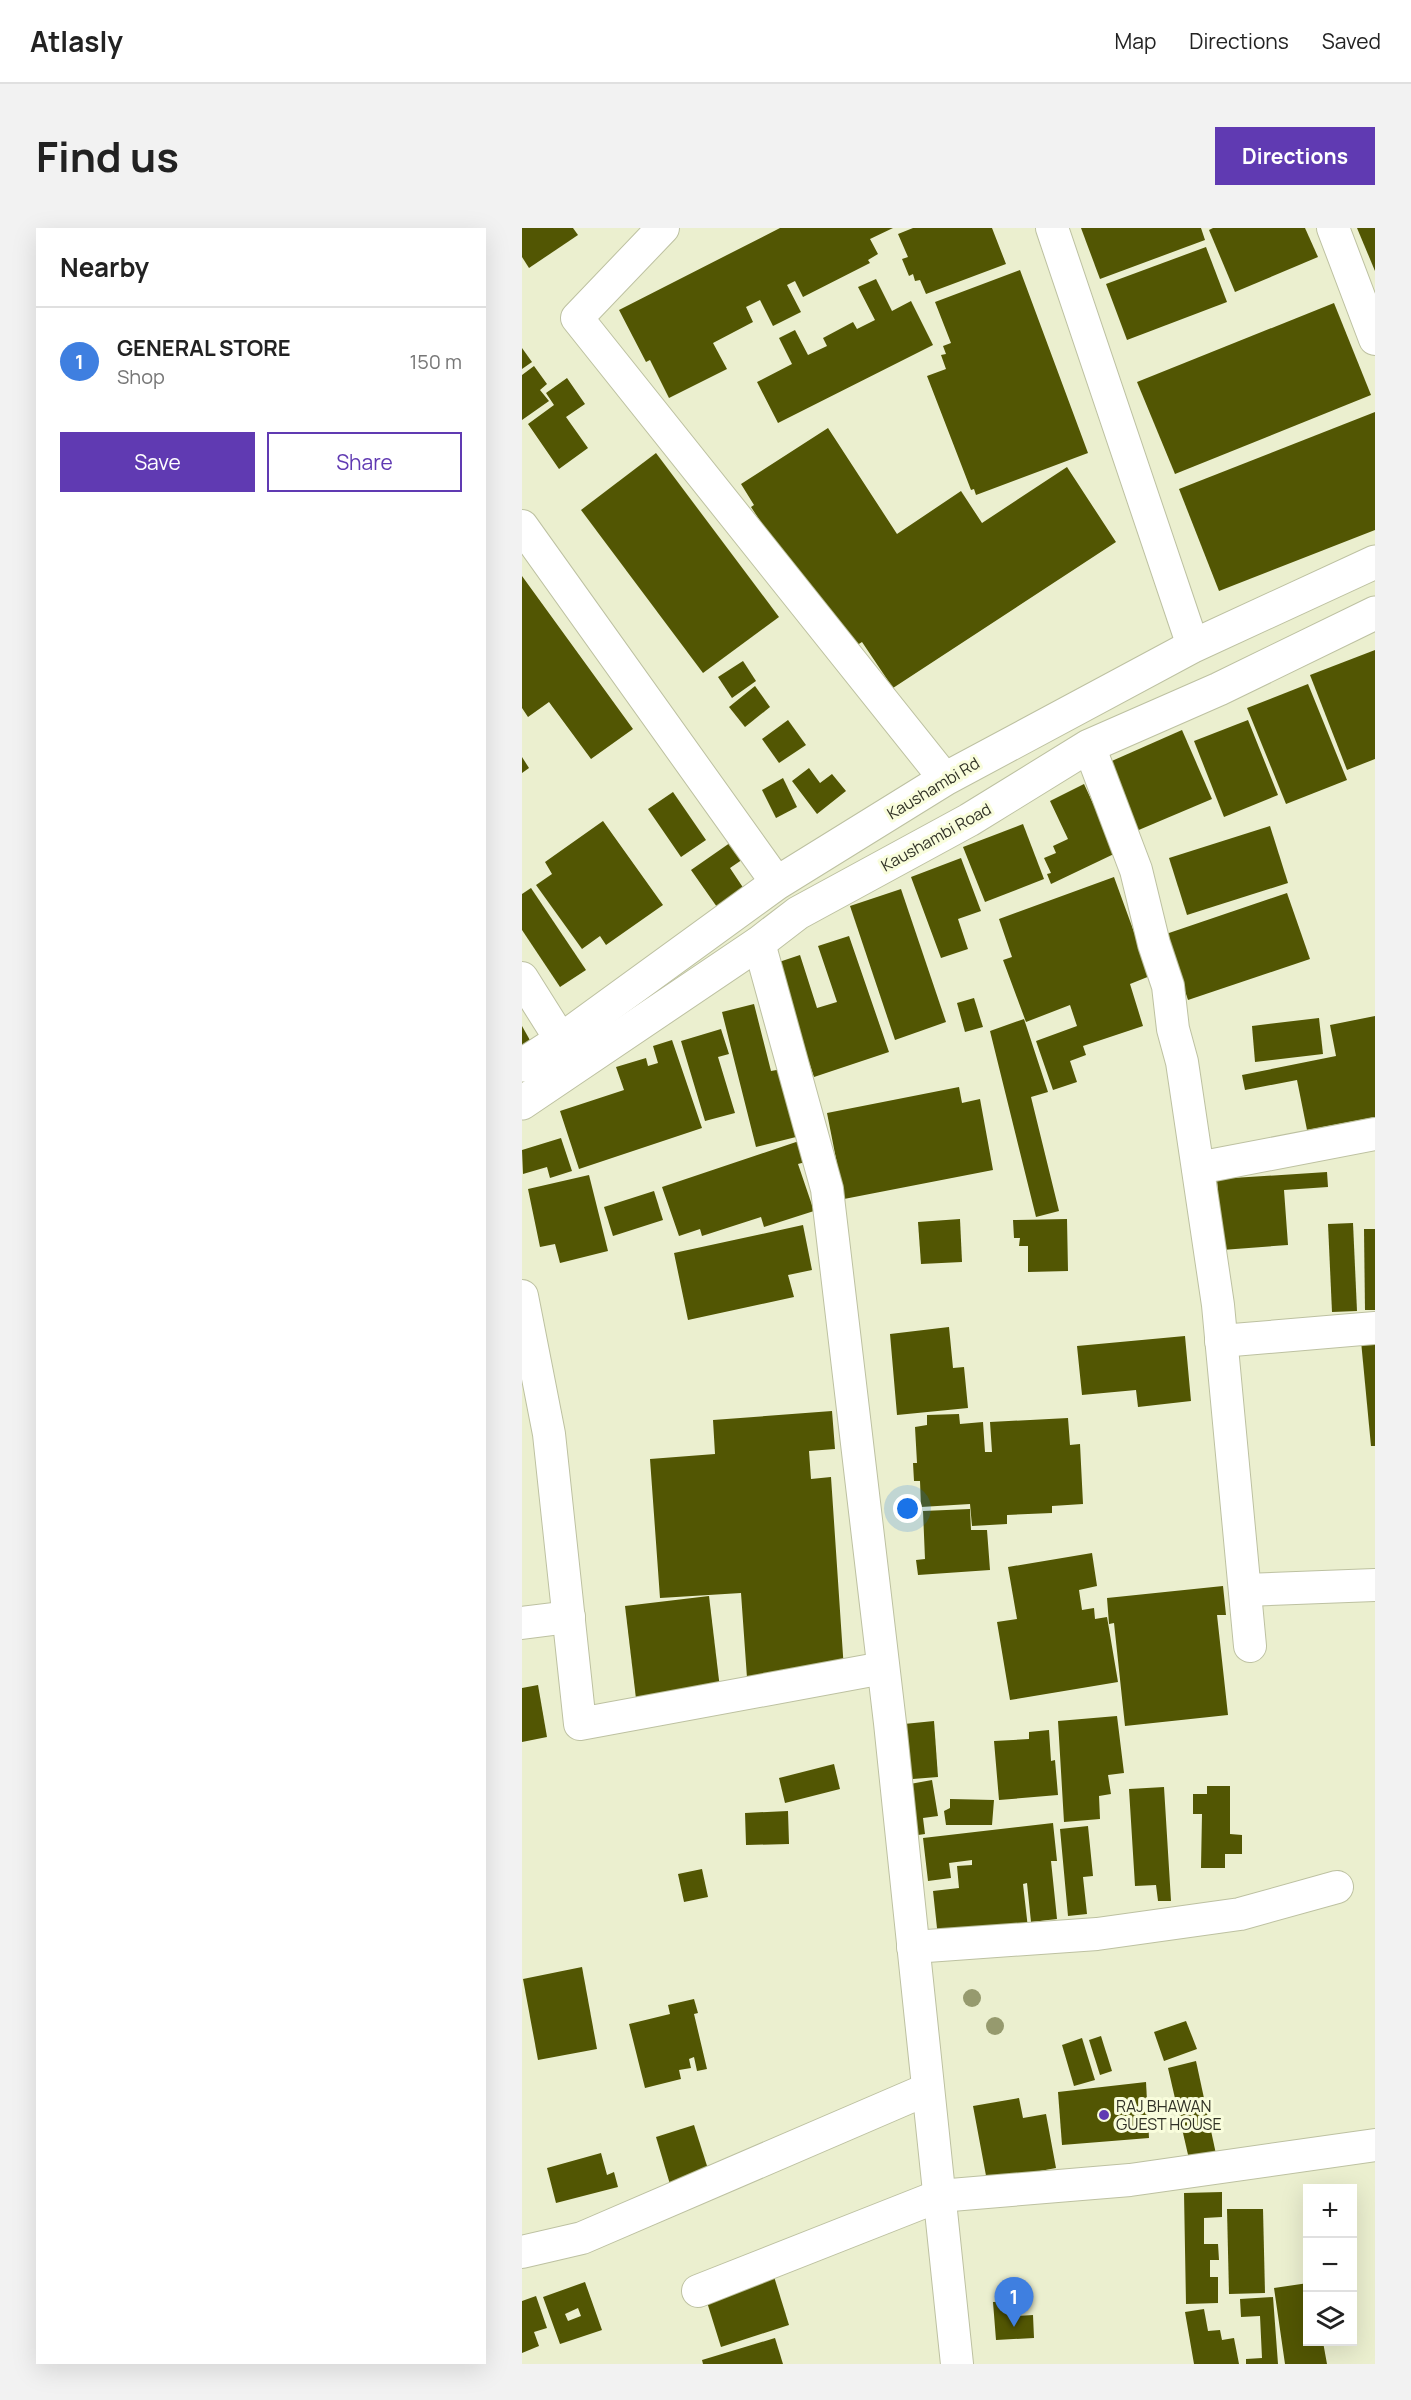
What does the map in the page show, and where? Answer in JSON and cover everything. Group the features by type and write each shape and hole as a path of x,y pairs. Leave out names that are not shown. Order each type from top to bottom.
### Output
{"main road":[{"name":"Kaushambi Rd","path":"522,1065 561,1040 777,884 945,779 1193,646 1375,562"},
{"name":"Kaushambi Road","path":"522,1103 759,943 798,913 969,820 1089,746 1219,689 1375,613"}],"street":[{"path":"663,228 577,318 945,779"},
{"path":"1052,228 1193,646"},
{"path":"1333,228 1375,339"},
{"path":"522,526 777,884"},
{"path":"1089,746 1136,870 1154,944 1168,986 1173,1029 1182,1062 1218,1305 1250,1646"},
{"path":"759,943 827,1190 883,1668 957,2364"},
{"path":"522,978 561,1040"},
{"path":"1198,1168 1375,1134"},
{"path":"522,1296 549,1434 580,1725 883,1668"},
{"path":"1221,1341 1375,1328"},
{"path":"1245,1590 1375,1585"},
{"path":"522,1623 569,1617"},
{"path":"913,1947 1109,1933 1240,1914 1337,1887"},
{"path":"522,2252 582,2238 928,2089"},
{"path":"698,2291 939,2196 1130,2180 1375,2145"}],"building":[{"path":"522,228 573,228 578,235 529,268 522,257"},
{"path":"780,228 893,228 870,239 878,254 868,260 870,263 803,297 795,281 787,285 801,312 773,326 760,300 746,307 753,322 713,343 727,369 669,398 650,360 646,362 619,310"},
{"path":"913,228 992,228 1006,264 926,294 920,280 915,281 913,274 909,276 902,259 908,257 898,234"},
{"path":"1081,228 1201,228 1205,240 1100,279"},
{"path":"1213,228 1305,228 1318,257 1235,292 1209,230"},
{"path":"1357,228 1375,228 1375,271"},
{"path":"1206,247 1227,302 1127,340 1106,284"},
{"path":"1020,270 1088,453 976,495 974,489 971,490 927,376 946,369 941,355 946,354 943,346 951,343 935,302"},
{"path":"876,279 892,311 911,301 933,345 778,423 757,382 792,364 779,338 795,330 808,355 827,346 823,338 853,322 857,329 875,320 858,287"},
{"path":"1334,303 1371,395 1175,474 1137,382"},
{"path":"522,348 532,362 522,369"},
{"path":"534,366 547,384 540,390 549,401 522,420 522,375"},
{"path":"567,378 585,404 566,417 588,448 559,469 528,424 554,405 546,393"},
{"path":"1375,412 1375,530 1219,591 1179,489"},
{"path":"828,428 897,534 961,491 982,523 1067,467 1116,542 893,688 862,642 846,652 751,507 754,505 741,484"},
{"path":"656,453 779,617 703,673 581,510"},
{"path":"522,576 633,729 591,759 549,702 528,717 522,708"},
{"path":"1375,650 1375,759 1347,770 1310,675"},
{"path":"743,661 756,681 732,698 718,677"},
{"path":"1308,684 1347,780 1286,804 1247,708"},
{"path":"755,686 770,707 745,727 729,707"},
{"path":"788,720 806,745 779,763 762,739"},
{"path":"1248,720 1278,795 1224,817 1194,741"},
{"path":"1182,730 1212,799 1134,832 1105,764"},
{"path":"522,757 529,768 522,773"},
{"path":"809,768 820,783 832,774 846,791 817,814 792,781"},
{"path":"783,778 797,807 776,818 762,790"},
{"path":"1084,784 1116,853 1051,884 1047,874 1051,873 1044,858 1056,853 1053,846 1068,839 1050,801"},
{"path":"673,792 706,840 681,857 648,809"},
{"path":"603,821 663,905 606,945 600,936 582,949 536,885 552,874 545,862"},
{"path":"1023,824 1044,879 985,902 963,847"},
{"path":"1270,826 1288,883 1187,915 1169,858"},
{"path":"737,838 749,855 730,868 744,889 717,907 691,870"},
{"path":"961,858 981,911 958,919 968,949 941,958 911,877"},
{"path":"1114,877 1150,976 1130,984 1143,1026 1083,1046 1086,1055 1070,1061 1077,1082 1053,1090 1036,1041 1077,1026 1070,1005 1026,1022 1003,960 1012,957 999,919"},
{"path":"531,888 586,970 560,987 522,930 522,894"},
{"path":"901,889 946,1022 895,1040 850,906"},
{"path":"1287,893 1310,959 1188,1000 1166,934"},
{"path":"849,936 889,1052 814,1077 776,963 800,955 817,1008 837,1002 818,946"},
{"path":"974,998 983,1027 965,1032 957,1003"},
{"path":"754,1004 771,1071 782,1069 800,1136 756,1147 722,1012"},
{"path":"1375,1016 1375,1117 1307,1130 1297,1080 1245,1090 1242,1075 1336,1056 1330,1025"},
{"path":"1319,1018 1323,1054 1255,1062 1252,1026"},
{"path":"1024,1019 1048,1092 1031,1097 1059,1211 1036,1217 990,1031"},
{"path":"522,1026 536,1051 522,1058"},
{"path":"721,1029 729,1054 718,1057 735,1113 705,1121 681,1041"},
{"path":"672,1040 702,1128 579,1169 560,1111 624,1090 616,1067 646,1058 648,1066 658,1063 653,1046"},
{"path":"959,1087 962,1103 980,1099 993,1170 844,1199 827,1113"},
{"path":"561,1138 572,1171 550,1178 547,1167 523,1174 522,1150"},
{"path":"802,1140 809,1161 798,1164 814,1211 764,1227 761,1217 702,1236 700,1229 679,1236 662,1187"},
{"path":"1327,1172 1328,1187 1284,1190 1288,1245 1222,1250 1217,1179"},
{"path":"589,1175 608,1251 560,1263 555,1244 540,1247 528,1189"},
{"path":"654,1191 663,1220 613,1236 604,1207"},
{"path":"960,1219 962,1262 921,1264 918,1222"},
{"path":"1067,1219 1068,1271 1028,1272 1028,1246 1019,1246 1020,1238 1014,1238 1013,1220"},
{"path":"1353,1223 1357,1311 1332,1312 1328,1224"},
{"path":"803,1225 812,1270 788,1275 794,1297 688,1320 674,1253"},
{"path":"1364,1229 1375,1229 1375,1310 1365,1310"},
{"path":"949,1327 953,1368 964,1367 968,1408 897,1415 890,1334"},
{"path":"1185,1336 1191,1401 1138,1407 1136,1390 1082,1395 1077,1346"},
{"path":"1375,1340 1375,1446 1371,1446 1361,1341"},
{"path":"832,1411 835,1449 809,1451 811,1479 831,1477 845,1685 748,1692 741,1593 660,1598 650,1459 715,1454 713,1420"},
{"path":"959,1414 960,1424 983,1422 985,1452 992,1452 990,1422 1068,1418 1070,1445 1080,1444 1083,1504 1052,1506 1052,1513 1007,1515 1007,1524 972,1526 970,1504 921,1507 920,1481 914,1481 913,1463 917,1463 915,1427 927,1425 927,1415"},
{"path":"970,1509 971,1530 987,1530 990,1570 918,1575 916,1560 925,1559 923,1511"},
{"path":"1092,1553 1097,1586 1079,1590 1082,1610 1094,1608 1095,1619 1107,1617 1118,1682 1010,1700 997,1622 1017,1619 1008,1567"},
{"path":"1223,1586 1226,1615 1217,1615 1228,1715 1125,1726 1114,1623 1109,1624 1107,1598"},
{"path":"709,1596 721,1697 637,1707 625,1606"},
{"path":"538,1685 547,1737 522,1742 522,1688"},
{"path":"1117,1716 1124,1773 1108,1775 1111,1794 1099,1796 1100,1819 1064,1822 1058,1721"},
{"path":"934,1721 938,1777 900,1780 904,1724"},
{"path":"1049,1730 1051,1761 1055,1760 1058,1795 999,1800 994,1741 1029,1739 1029,1732"},
{"path":"834,1764 840,1789 785,1803 779,1778"},
{"path":"932,1780 938,1816 923,1818 925,1834 918,1835 910,1784"},
{"path":"1207,1786 1230,1786 1230,1834 1242,1835 1242,1854 1225,1854 1225,1868 1201,1868 1202,1814 1193,1814 1193,1794 1207,1794"},
{"path":"1164,1787 1171,1901 1158,1901 1156,1885 1135,1886 1129,1789"},
{"path":"950,1799 994,1800 992,1825 946,1825 944,1811 950,1808"},
{"path":"788,1811 789,1844 746,1845 745,1813"},
{"path":"1053,1823 1057,1861 1051,1861 1057,1919 1031,1922 1027,1883 1023,1884 1030,1946 940,1956 933,1891 959,1888 957,1866 972,1865 972,1860 949,1863 951,1878 928,1881 923,1838"},
{"path":"1088,1826 1093,1876 1083,1877 1087,1914 1068,1916 1060,1829"},
{"path":"702,1869 708,1897 684,1902 678,1874"},
{"path":"582,1967 597,2049 538,2060 523,1979"},
{"path":"694,1999 698,2013 694,2014 707,2069 697,2071 694,2057 689,2059 691,2068 679,2070 681,2079 645,2088 629,2024 670,2014 668,2005"},
{"path":"1186,2021 1197,2049 1164,2061 1154,2032"},
{"path":"1101,2036 1112,2071 1100,2075 1089,2040"},
{"path":"1082,2038 1095,2080 1074,2086 1062,2045"},
{"path":"1196,2061 1216,2154 1189,2159 1168,2068"},
{"name":"RAJ BHAWAN GUEST HOUSE","path":"1146,2082 1149,2138 1062,2145 1058,2092"},
{"path":"1019,2098 1023,2118 1046,2114 1056,2168 987,2181 973,2106"},
{"path":"694,2125 708,2169 672,2191 656,2137"},
{"path":"601,2153 607,2175 614,2172 618,2187 556,2203 547,2168"},
{"path":"1222,2192 1222,2217 1204,2218 1204,2244 1218,2244 1219,2260 1210,2260 1210,2277 1218,2277 1218,2303 1186,2304 1184,2193"},
{"path":"1227,2209 1263,2209 1265,2293 1229,2294"},
{"path":"772,2270 789,2325 721,2347 706,2299"},
{"path":"585,2282 602,2330 560,2344 543,2297","holes":["578,2308 581,2316 568,2321 565,2314"]},
{"path":"1303,2284 1303,2346 1324,2346 1327,2364 1285,2364 1274,2288"},
{"path":"536,2296 547,2328 534,2332 539,2346 522,2353 522,2301"},
{"path":"1273,2297 1278,2364 1246,2364 1246,2359 1262,2358 1260,2316 1241,2317 1240,2299"},
{"path":"1016,2301 1017,2316 1033,2315 1034,2338 996,2340 993,2302"},
{"path":"1204,2309 1208,2331 1220,2330 1222,2340 1234,2338 1239,2364 1194,2364 1185,2312"},
{"path":"775,2338 783,2364 703,2364 702,2360"}],"place":[{"name":"RAJ BHAWAN GUEST HOUSE","path":"1104,2115"},
{"name":"GENERAL STORE","path":"1014,2327"}]}
